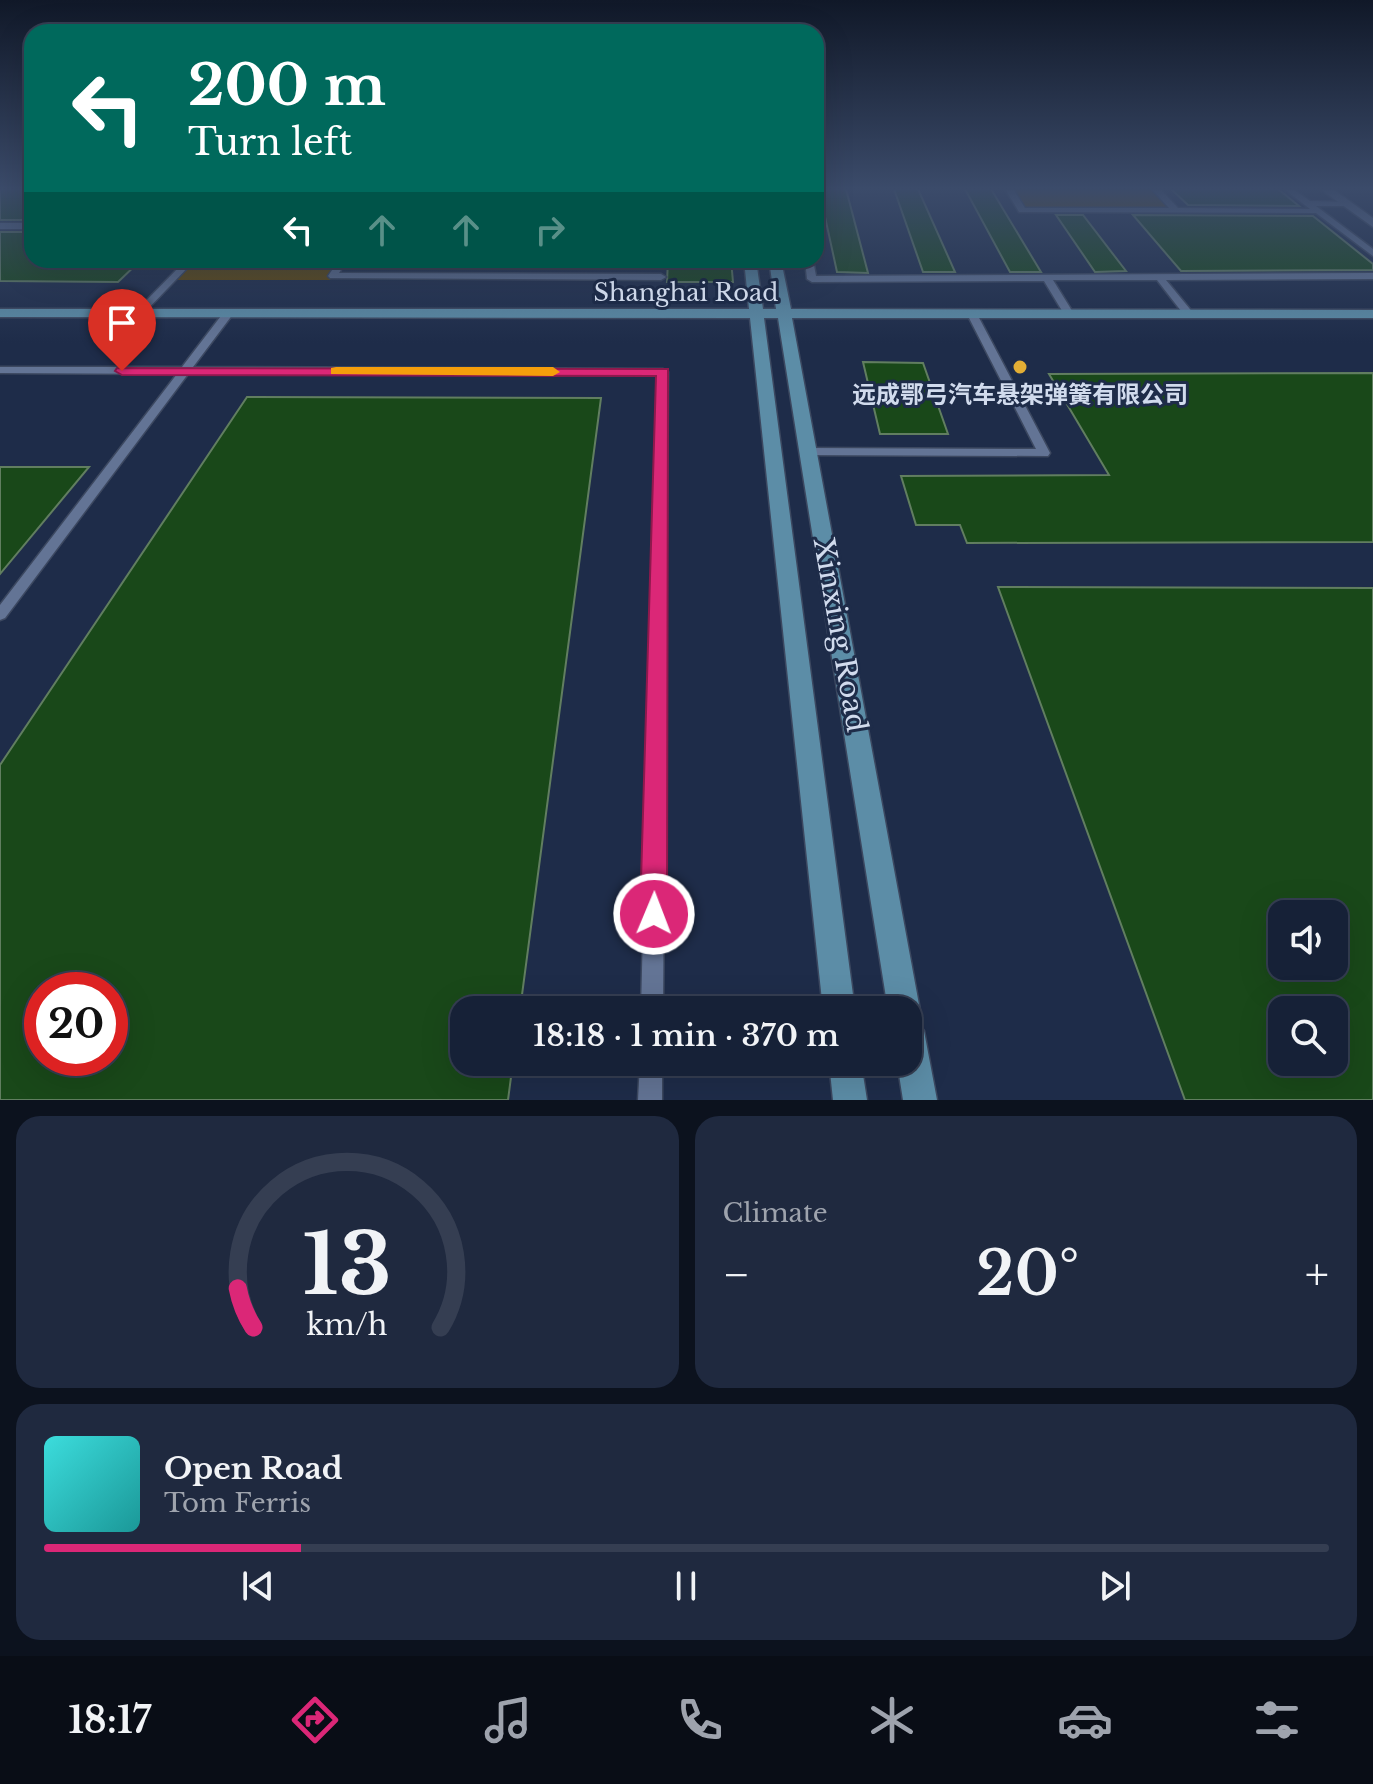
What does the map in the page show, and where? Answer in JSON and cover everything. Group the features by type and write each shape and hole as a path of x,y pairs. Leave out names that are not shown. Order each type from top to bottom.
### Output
{"street":[{"name":"Xinxing Road","path":"751,268 837,996"},
{"name":"Xinxing Road","path":"776,268 902,996"},
{"name":"Shanghai Road","path":"0,313 1373,314"},
{"path":"847,1076 850,1100"},
{"path":"916,1076 920,1100"}],"lane":[{"path":"1357,240 1373,253"},
{"path":"139,313 183,268"},
{"path":"338,268 333,276 661,277"},
{"path":"810,268 812,279 1373,276"},
{"path":"1159,277 1189,314"},
{"path":"1047,278 1069,314"},
{"path":"1,611 228,314"},
{"path":"808,452 1044,453 972,314"},
{"path":"0,370 663,372 652,996"},
{"path":"650,1100 651,1076"}],"shaded area":[{"path":"183,268 338,268 330,280 171,280"}],"building":[{"path":"0,240 24,240 24,268 133,268 118,282 0,281"},
{"path":"830,240 859,240 868,273 837,272"},
{"path":"912,240 941,240 955,272 923,272"},
{"path":"993,240 1022,240 1041,272 1010,272"},
{"path":"1073,240 1102,240 1126,271 1095,272"},
{"path":"1155,240 1343,240 1373,264 1373,270 1181,271"},
{"path":"668,268 732,268 733,282 667,282"},
{"path":"863,362 923,363 948,434 880,434"},
{"path":"1373,373 1373,542 967,543 960,525 916,525 901,476 1109,475 1049,374"},
{"path":"247,397 601,398 522,996 450,996 450,1076 511,1076 508,1100 0,1100 0,765"},
{"path":"0,467 89,467 0,574"},
{"path":"998,587 1373,588 1373,1100 1185,1100"}],"slow traffic":[{"path":"336,371 553,372"}],"place":[{"name":"远成鄂弓汽车悬架弹簧有限公司","path":"1020,367"}],"route":[{"path":"122,371 663,372 654,914"}]}
